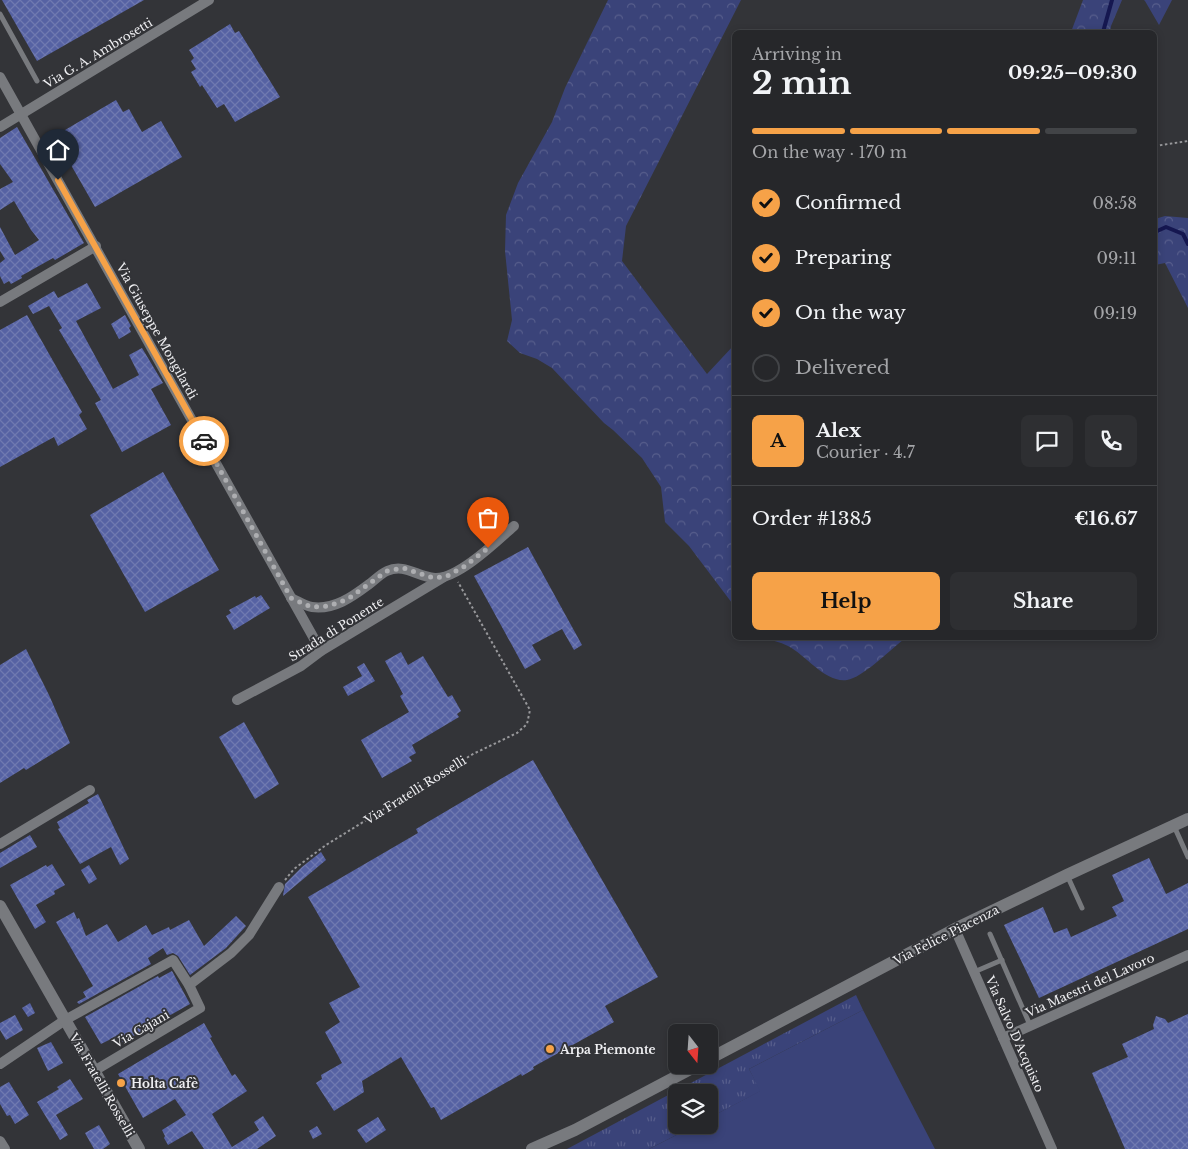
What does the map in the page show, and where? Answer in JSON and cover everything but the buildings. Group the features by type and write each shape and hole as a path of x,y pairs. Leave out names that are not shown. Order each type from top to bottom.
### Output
{"street":[{"name":"Via G. A. Ambrosetti","path":"0,127 209,0"},
{"name":"Via Giuseppe Mongilardi","path":"0,77 321,651"},
{"path":"0,302 96,246"},
{"name":"Strada di Ponente","path":"237,700 301,666 321,651 465,566 514,526"},
{"name":"Strada di Ponente","path":"291,598 311,607 329,606 348,599 387,571 403,568 434,578 450,574"},
{"path":"0,844 90,790"},
{"name":"Via Felice Piacenza","path":"718,1054 954,929 1188,819"},
{"path":"189,986 231,953 250,935 279,888"},
{"name":"Via Fratelli Rosselli","path":"0,906 139,1149"},
{"name":"Via Salvo D'Acquisto","path":"954,929 1052,1149"},
{"name":"Via Maestri del Lavoro","path":"1002,1038 1188,954"},
{"name":"Via Fratelli Rosselli","path":"65,1020 173,960 200,1008"},
{"name":"Via Cajani","path":"94,1071 200,1008"},
{"path":"0,1064 65,1020"},
{"path":"532,1149 575,1130 681,1074"},
{"path":"0,1141 5,1149"}],"lane":[{"path":"0,14 37,80"},
{"path":"1174,826 1188,857"},
{"path":"1067,875 1082,908"},
{"path":"990,934 1030,1025"},
{"path":"974,972 1002,960"}],"path":[{"path":"1157,146 1188,141"},
{"name":"Via Fratelli Rosselli","path":"279,888 294,868 326,845 473,754 517,733 527,724 530,710 450,574"}],"green space":[{"path":"608,0 741,0 626,226 622,261 707,374 732,347 732,603 689,546 665,522 661,487 642,458 604,423 552,368 537,359 520,353 507,341 512,320 505,251 506,215 518,183 552,122 565,88"},
{"path":"1083,0 1122,0 1110,30 1072,30"},
{"path":"1172,0 1159,25 1145,1"},
{"path":"1165,216 1188,218 1188,308 1165,263 1157,265 1157,218"},
{"path":"770,640 903,640 868,669 847,680 839,680 823,673 795,650"},
{"path":"856,995 863,1010 749,1069 761,1091 718,1113 718,1084 689,1084 708,1074 718,1074 718,1069"},
{"path":"863,1010 935,1149 649,1149 678,1134 718,1134 718,1113 760,1091 749,1069"},
{"path":"668,1095 668,1134 678,1134 649,1149 567,1149"}],"waterway":[{"path":"1104,30 1112,0"},
{"path":"1157,231 1166,227 1183,234 1188,244"}],"way so far":[{"path":"204,441 291,598 311,607 329,606 348,599 387,571 403,568 434,578 447,576 465,566 488,548"}],"place":[{"name":"Arpa Piemonte","path":"550,1049"},
{"name":"Holta Cafè","path":"121,1083"}],"route":[{"path":"58,180 204,441"}]}
